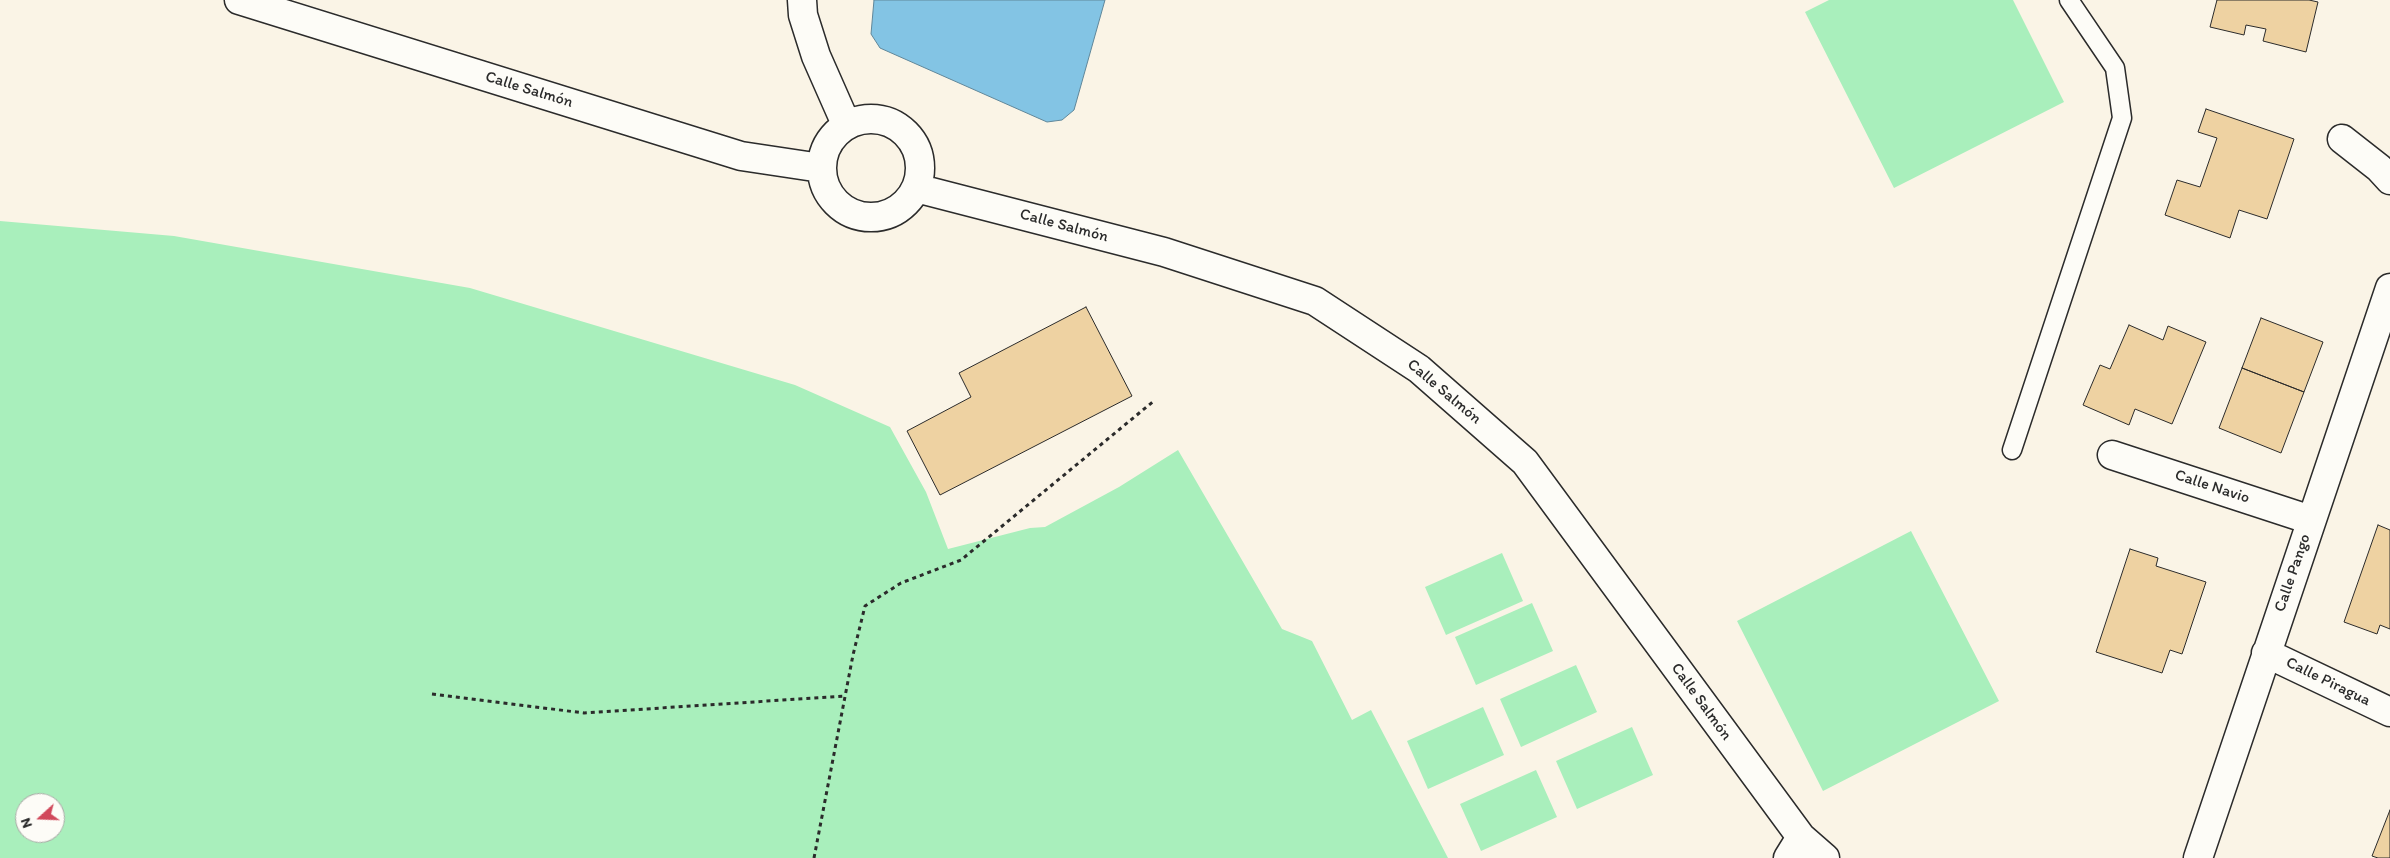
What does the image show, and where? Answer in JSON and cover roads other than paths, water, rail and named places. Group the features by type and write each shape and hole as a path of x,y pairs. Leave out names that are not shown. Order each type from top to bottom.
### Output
{"street":[{"name":"Calle Salmón","path":"240,0 741,156 821,168"},
{"path":"802,0 804,15 816,56 846,124"},
{"path":"863,119 881,119 896,126 910,138 918,153 920,171 916,188 907,202 894,212 877,217 860,217 845,210 832,199 824,184 821,168 824,151 833,136 846,124 863,119"},
{"path":"2342,139 2379,168 2390,180"},
{"name":"Calle Salmón","path":"916,188 1164,252 1315,301 1419,369 1525,462 1794,848 1825,858"},
{"name":"Calle Pango","path":"2198,858 2390,288"},
{"name":"Calle Navio","path":"2112,455 2311,520"},
{"name":"Calle Piragua","path":"2266,653 2390,712"}],"lane":[{"path":"2012,450 2122,118 2115,68 2069,0"}],"water":[{"path":"874,0 1105,0 1074,110 1062,120 1047,122 880,48 871,34"}]}
